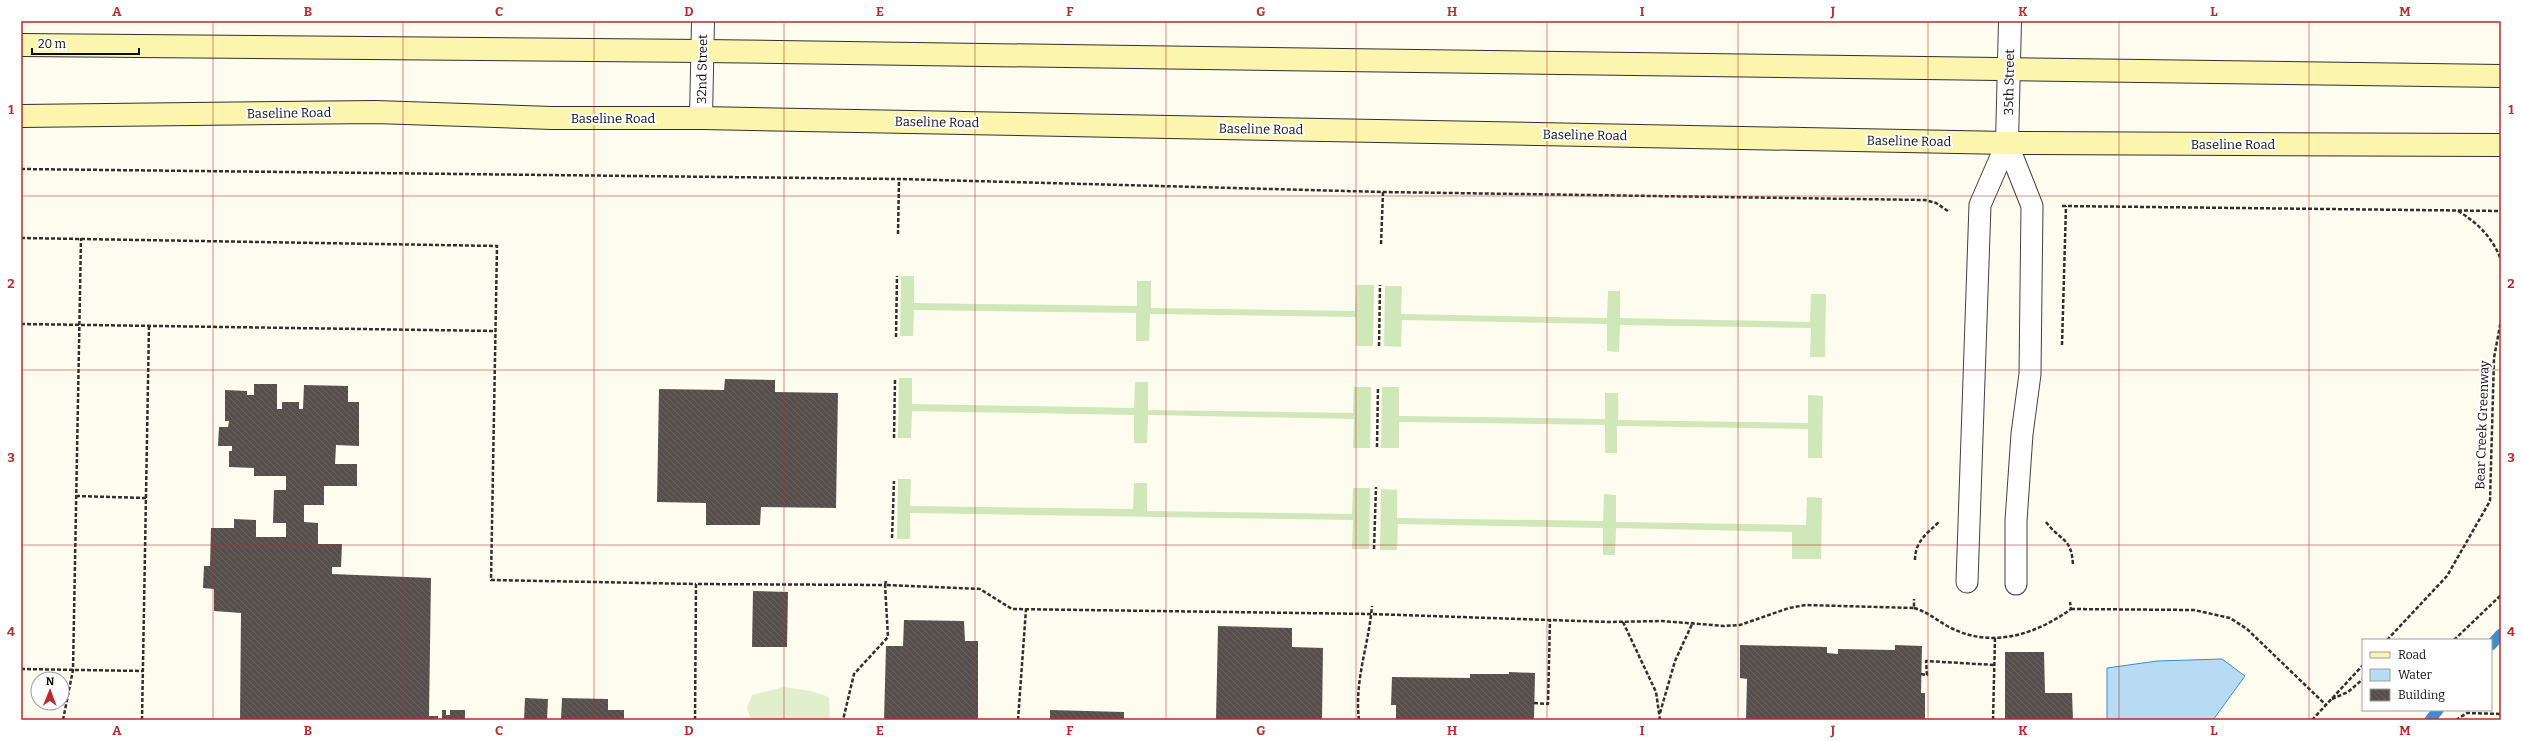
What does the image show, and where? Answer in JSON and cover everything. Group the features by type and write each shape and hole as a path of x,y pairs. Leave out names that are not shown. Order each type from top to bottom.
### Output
{"main road":[{"path":"21,45 703,52 1682,66 2010,68 2501,76"},
{"name":"Baseline Road","path":"21,116 375,112 552,118 701,118 2007,143 2501,145"}],"street":[{"name":"32nd Street","path":"701,118 703,21"},
{"name":"35th Street","path":"2007,143 2010,21"}],"lane":[{"path":"1967,582 1980,205 2007,143"},
{"path":"2007,143 2032,206 2030,374 2022,434 2016,521 2016,584"}],"path":[{"path":"21,169 899,179 1382,192 1925,200 1936,203 1948,211 1952,208"},
{"path":"898,234 899,179"},
{"path":"1381,244 1382,192"},
{"path":"2066,206 2501,211"},
{"path":"2458,211 2473,220 2486,233 2501,260"},
{"path":"21,238 497,246 491,580 885,586 980,589 1012,609 1372,614 1623,622 1693,622 1740,625 1789,608 1806,605 1914,608 1927,611 1949,627 1965,634 1995,638 2029,633 2071,609 2194,610 2230,618 2247,629 2326,705"},
{"path":"63,720 72,670 81,238"},
{"path":"896,337 897,276"},
{"path":"1379,346 1380,285"},
{"name":"Bear Creek Greenway","path":"2388,639 2448,576 2490,502 2494,358 2501,320"},
{"path":"21,324 496,331"},
{"path":"142,720 149,326"},
{"path":"894,438 895,379"},
{"path":"1377,447 1378,387"},
{"path":"892,538 894,481"},
{"path":"1374,549 1376,487"},
{"path":"76,496 146,498"},
{"path":"1915,560 1915,548 1920,540 1941,519"},
{"path":"2047,523 2066,540 2072,551 2073,566"},
{"path":"843,720 854,674 888,637 886,581"},
{"path":"695,720 696,584"},
{"path":"2455,639 2501,595"},
{"path":"1914,599 1914,608"},
{"path":"2070,602 2071,609"},
{"path":"1359,720 1358,687 1369,638 1372,606"},
{"path":"1018,720 1026,609"},
{"path":"1534,703 1548,704 1550,620"},
{"path":"1623,622 1656,692 1660,720"},
{"path":"1660,714 1675,661 1693,622"},
{"path":"1993,720 1995,638"},
{"path":"1921,674 1927,674 1926,661 1995,665"},
{"path":"2312,720 2362,666"},
{"path":"21,669 143,671"},
{"path":"2330,700 2348,692 2362,680"},
{"path":"2456,720 2467,713 2501,714"}],"green space":[{"path":"901,276 914,276 914,303 1137,306 1137,281 1151,281 1151,308 1355,311 1356,285 1374,285 1373,346 1356,346 1356,317 1150,314 1149,341 1136,341 1136,313 914,310 913,336 900,336"},
{"path":"1385,286 1402,286 1401,314 1607,318 1608,291 1620,291 1620,318 1810,322 1811,294 1826,294 1825,357 1810,357 1811,328 1620,325 1619,352 1607,351 1607,324 1402,320 1401,347 1384,346"},
{"path":"899,378 912,378 912,404 1134,408 1135,382 1148,382 1148,410 1353,413 1354,387 1371,387 1370,448 1353,448 1354,419 1148,415 1147,443 1134,443 1134,415 912,411 911,438 898,438"},
{"path":"1382,387 1399,387 1399,416 1605,419 1605,393 1618,393 1618,420 1808,423 1808,395 1823,396 1822,458 1808,458 1808,429 1617,426 1617,453 1605,453 1605,425 1399,422 1399,448 1381,448"},
{"path":"898,479 911,479 910,506 1133,509 1134,483 1147,483 1147,511 1352,514 1353,488 1370,488 1369,549 1352,549 1353,520 910,513 910,539 897,539"},
{"path":"1381,489 1397,490 1397,518 1603,521 1604,494 1616,495 1616,522 1806,525 1807,497 1822,498 1821,559 1792,559 1792,532 1616,528 1615,555 1603,555 1603,528 1398,524 1397,550 1380,550"},
{"path":"784,687 811,691 829,697 830,720 751,720 747,708 752,695"}],"water":[{"path":"2222,659 2245,676 2213,720 2107,720 2107,668 2157,661"}],"building":[{"path":"725,379 775,380 775,392 838,393 836,508 761,507 760,525 706,525 706,503 657,502 659,389 724,390"},
{"path":"254,384 277,384 277,409 282,409 282,402 299,402 299,409 303,409 304,385 348,386 348,402 359,402 359,446 336,445 335,464 357,464 357,486 324,486 324,505 304,505 304,522 318,523 318,544 342,544 341,567 332,567 332,574 431,578 429,716 438,716 438,720 240,720 241,613 214,611 214,589 203,588 204,566 210,566 211,528 234,528 234,519 256,520 256,537 286,537 286,523 273,523 274,490 286,490 286,476 254,476 254,468 229,467 229,451 232,451 232,446 218,446 219,427 228,427 229,421 225,421 225,390 247,391 247,395 254,395"},
{"path":"753,591 788,592 787,647 752,647"},
{"path":"904,620 964,621 965,641 978,641 978,720 884,720 886,646 903,646"},
{"path":"1218,626 1292,628 1292,647 1323,648 1322,720 1216,720"},
{"path":"1740,645 1827,647 1827,653 1838,654 1838,649 1895,650 1895,645 1922,646 1921,693 1925,693 1925,720 1746,720 1747,679 1740,678"},
{"path":"2005,652 2044,652 2045,693 2072,693 2073,720 2005,720"},
{"path":"1509,672 1535,673 1534,720 1396,720 1396,705 1391,705 1392,677 1470,678 1470,674 1509,674"},
{"path":"525,698 548,699 547,720 524,720"},
{"path":"562,698 608,699 608,710 624,710 624,720 561,720"},
{"path":"442,710 446,710 446,715 450,715 450,710 465,710 465,720 442,720"},
{"path":"1050,710 1124,712 1124,720 1050,720"}],"waterway":[{"path":"2492,644 2501,634"},
{"path":"2430,720 2437,711"}]}
